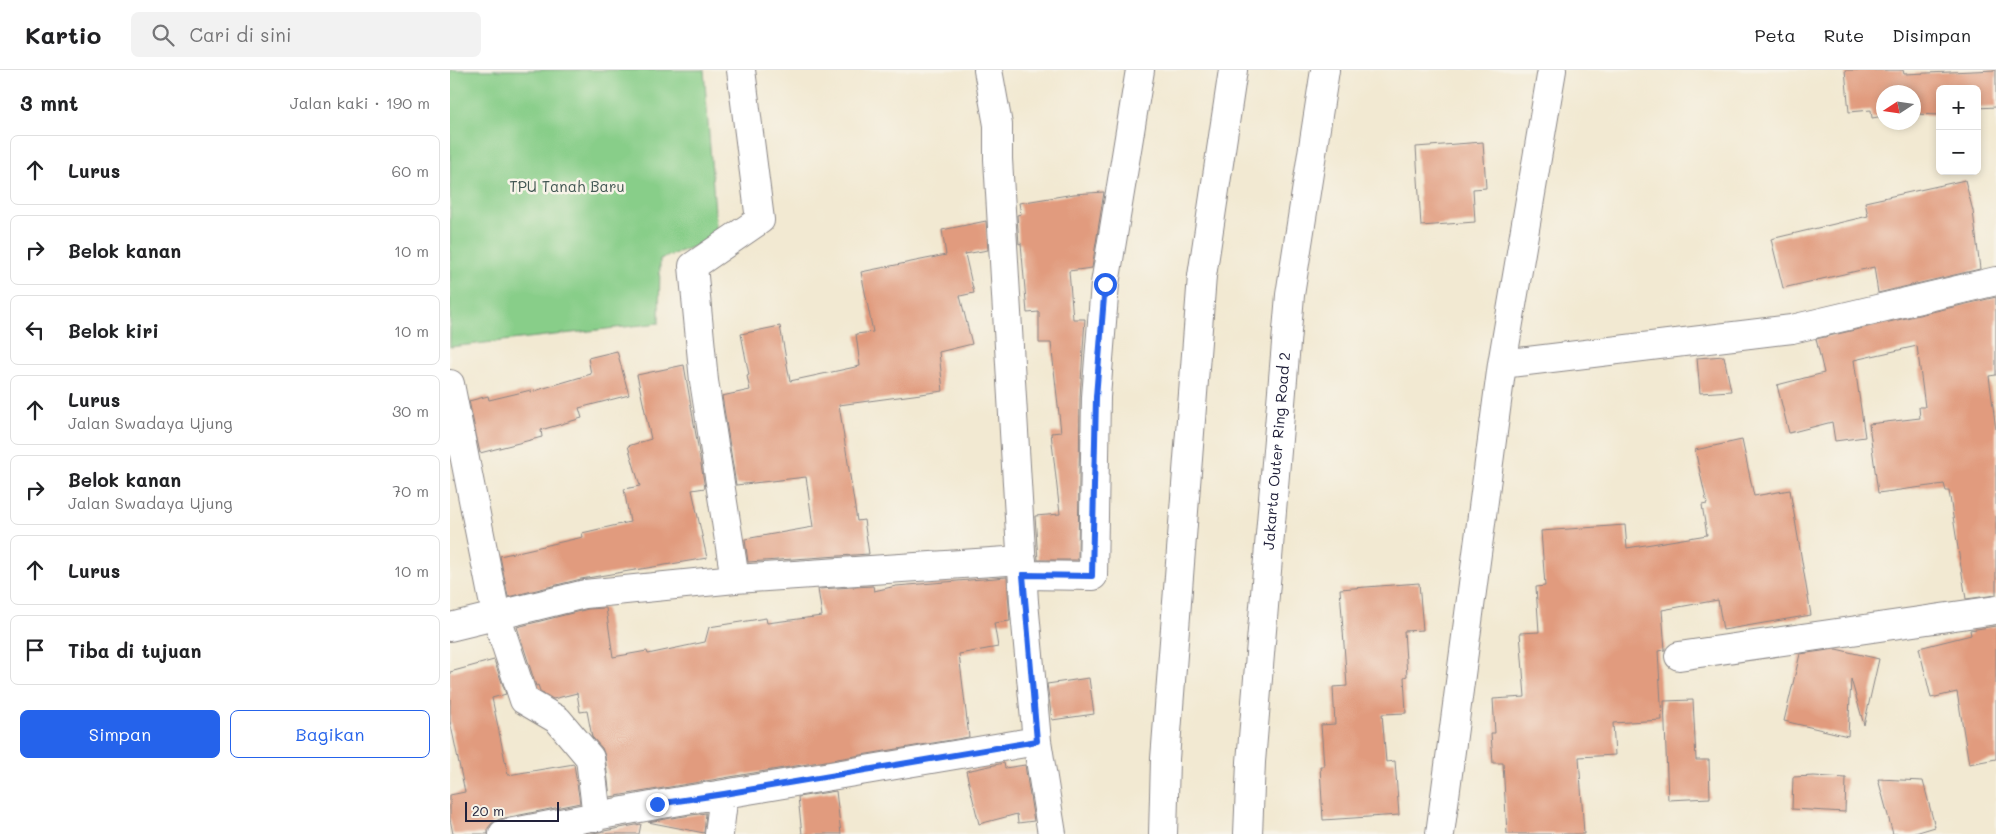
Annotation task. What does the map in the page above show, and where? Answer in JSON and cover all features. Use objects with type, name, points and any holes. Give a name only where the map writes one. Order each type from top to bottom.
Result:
[{"type":"main road","points":[[735,579],[704,381],[693,266],[760,220],[742,70]]},
{"type":"main road","points":[[988,70],[998,125],[998,159],[1023,579],[1037,741],[1052,834]]},
{"type":"main road","points":[[450,627],[585,594],[735,579],[1023,579],[1092,576],[1096,397],[1105,284],[1140,70]]},
{"type":"main road","points":[[1163,834],[1165,760],[1202,276],[1234,70]]},
{"type":"main road","name":"Jakarta Outer Ring Road 2","points":[[1248,834],[1250,762],[1290,295],[1324,70]]},
{"type":"main road","points":[[1440,834],[1502,364],[1552,70]]},
{"type":"main road","points":[[1502,364],[1792,328],[1996,281]]},
{"type":"main road","points":[[450,384],[496,616],[524,700],[558,720],[590,758],[597,817]]},
{"type":"main road","points":[[1679,656],[1996,610]]},
{"type":"main road","points":[[503,834],[657,804],[1037,741]]},
{"type":"main road","points":[[718,834],[724,794]]},
{"type":"green space","name":"TPU Tanah Baru","points":[[450,70],[704,70],[717,238],[660,259],[659,323],[450,347]]},
{"type":"building","points":[[1845,70],[1903,70],[1904,74],[1996,70],[1996,107],[1981,108],[1981,85],[1936,85],[1936,115],[1921,114],[1921,85],[1876,85],[1876,117],[1872,118],[1871,110],[1849,112]]},
{"type":"building","points":[[1483,142],[1486,188],[1473,189],[1475,222],[1421,226],[1416,147]]},
{"type":"building","points":[[1965,180],[1973,211],[1980,269],[1878,293],[1874,267],[1783,288],[1771,239],[1868,216],[1865,202]]},
{"type":"building","points":[[1104,192],[1092,268],[1069,271],[1073,319],[1085,319],[1080,397],[1078,560],[1038,560],[1035,516],[1060,514],[1051,433],[1061,432],[1051,343],[1039,343],[1039,312],[1027,313],[1021,243],[1019,244],[1017,215],[1021,214],[1019,203],[1074,194]]},
{"type":"building","points":[[986,221],[988,250],[965,254],[974,293],[960,296],[972,344],[939,352],[943,391],[839,405],[857,521],[864,520],[869,554],[748,562],[745,539],[813,527],[806,477],[736,485],[722,396],[750,390],[741,334],[780,326],[790,381],[860,366],[856,334],[873,332],[861,272],[946,255],[942,230]]},
{"type":"building","points":[[1996,297],[1996,375],[1989,376],[1996,430],[1996,595],[1966,599],[1949,491],[1946,491],[1944,484],[1878,493],[1869,424],[1920,418],[1919,407],[1925,407],[1917,346],[1854,360],[1865,437],[1835,441],[1832,422],[1789,433],[1777,385],[1824,373],[1816,339]]},
{"type":"building","points":[[617,351],[629,395],[579,408],[582,418],[541,430],[542,437],[480,453],[469,401],[488,396],[489,400],[531,390],[531,392],[591,374],[588,358]]},
{"type":"building","points":[[1724,356],[1731,391],[1700,393],[1697,358]]},
{"type":"building","points":[[684,365],[705,488],[692,490],[707,558],[581,579],[508,597],[500,556],[583,537],[582,533],[630,522],[624,489],[640,486],[628,446],[651,439],[637,375]]},
{"type":"building","points":[[1742,440],[1754,496],[1790,490],[1811,615],[1723,630],[1718,600],[1662,610],[1665,650],[1658,651],[1662,720],[1613,723],[1615,755],[1579,757],[1584,834],[1507,834],[1503,763],[1493,763],[1491,733],[1495,733],[1493,699],[1525,697],[1520,633],[1539,632],[1536,587],[1545,586],[1541,531],[1625,525],[1627,548],[1707,535],[1702,505],[1707,504],[1695,450]]},
{"type":"building","points":[[1007,577],[1010,621],[994,623],[998,647],[959,654],[969,737],[610,797],[605,756],[602,748],[592,737],[587,711],[580,712],[577,693],[553,699],[540,691],[538,685],[536,686],[517,627],[588,609],[606,608],[613,657],[647,651],[648,654],[705,642],[709,627],[766,618],[767,623],[822,616],[818,589],[873,586],[874,591],[896,586]]},
{"type":"building","points":[[1419,583],[1423,630],[1404,631],[1407,676],[1404,677],[1406,713],[1382,714],[1386,762],[1395,761],[1399,815],[1323,820],[1320,766],[1324,766],[1321,725],[1335,724],[1333,687],[1347,686],[1340,589]]},
{"type":"building","points":[[1996,626],[1996,759],[1969,764],[1957,692],[1931,698],[1919,648],[1971,635],[1970,630]]},
{"type":"building","points":[[1836,649],[1879,659],[1864,725],[1851,679],[1848,736],[1784,721],[1800,654]]},
{"type":"building","points":[[494,660],[506,694],[492,698],[508,775],[574,764],[580,803],[500,819],[492,823],[488,828],[488,834],[453,834],[450,819],[450,795],[465,792],[450,721],[450,672]]},
{"type":"building","points":[[1089,678],[1094,714],[1052,720],[1047,684]]},
{"type":"building","points":[[1693,700],[1696,760],[1709,760],[1710,798],[1668,800],[1664,701]]},
{"type":"building","points":[[1004,763],[1005,768],[1025,765],[1034,821],[1018,823],[1017,814],[979,824],[966,771]]},
{"type":"building","points":[[1793,777],[1846,778],[1845,812],[1792,809]]},
{"type":"building","points":[[1878,779],[1923,781],[1935,827],[1912,834],[1893,834]]},
{"type":"building","points":[[836,791],[841,834],[802,834],[798,797]]},
{"type":"building","points":[[706,813],[704,833],[648,822],[671,818]]},
{"type":"building","points":[[641,824],[639,834],[585,834],[599,832]]},
{"type":"route","points":[[657,804],[1037,741],[1023,575],[1092,576],[1096,397],[1105,284]]}]
